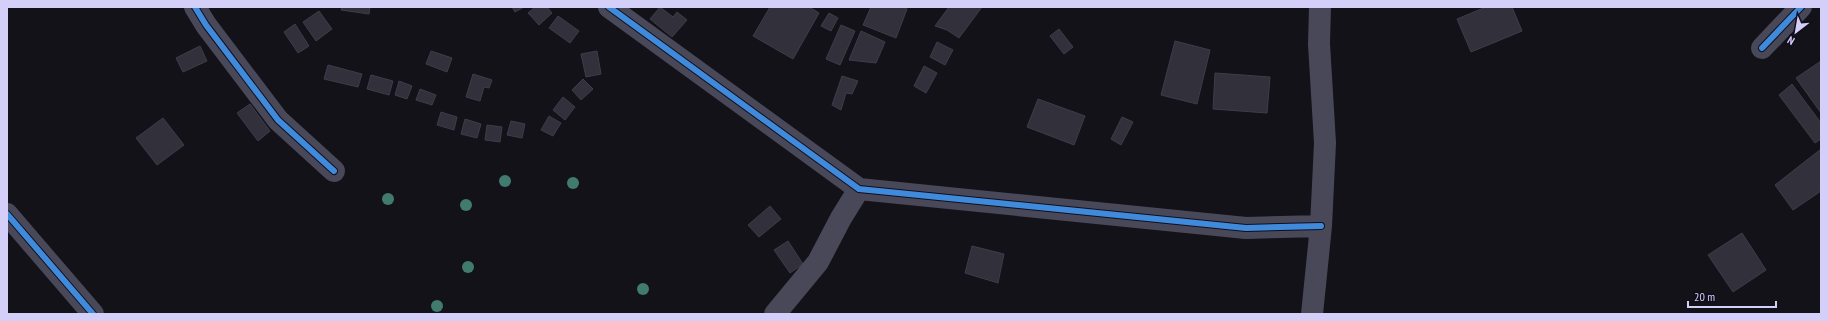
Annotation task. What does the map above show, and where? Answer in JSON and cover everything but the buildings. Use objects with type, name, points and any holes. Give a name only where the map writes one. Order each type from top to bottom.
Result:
[{"type":"street","points":[[195,7],[206,25],[278,120],[334,171]]},
{"type":"street","points":[[609,7],[859,189],[1246,228],[1321,226]]},
{"type":"street","points":[[1312,314],[1321,226],[1325,143],[1319,44],[1320,7]]},
{"type":"street","points":[[1762,48],[1801,7]]},
{"type":"street","points":[[775,314],[818,262],[841,218],[859,189]]},
{"type":"street","points":[[7,214],[93,314]]},
{"type":"cycle path","points":[[195,7],[206,25],[278,120],[334,171]]},
{"type":"cycle path","points":[[609,7],[859,189],[1246,228],[1321,226]]},
{"type":"cycle path","points":[[1762,48],[1801,7]]},
{"type":"cycle path","points":[[7,214],[93,314]]}]
